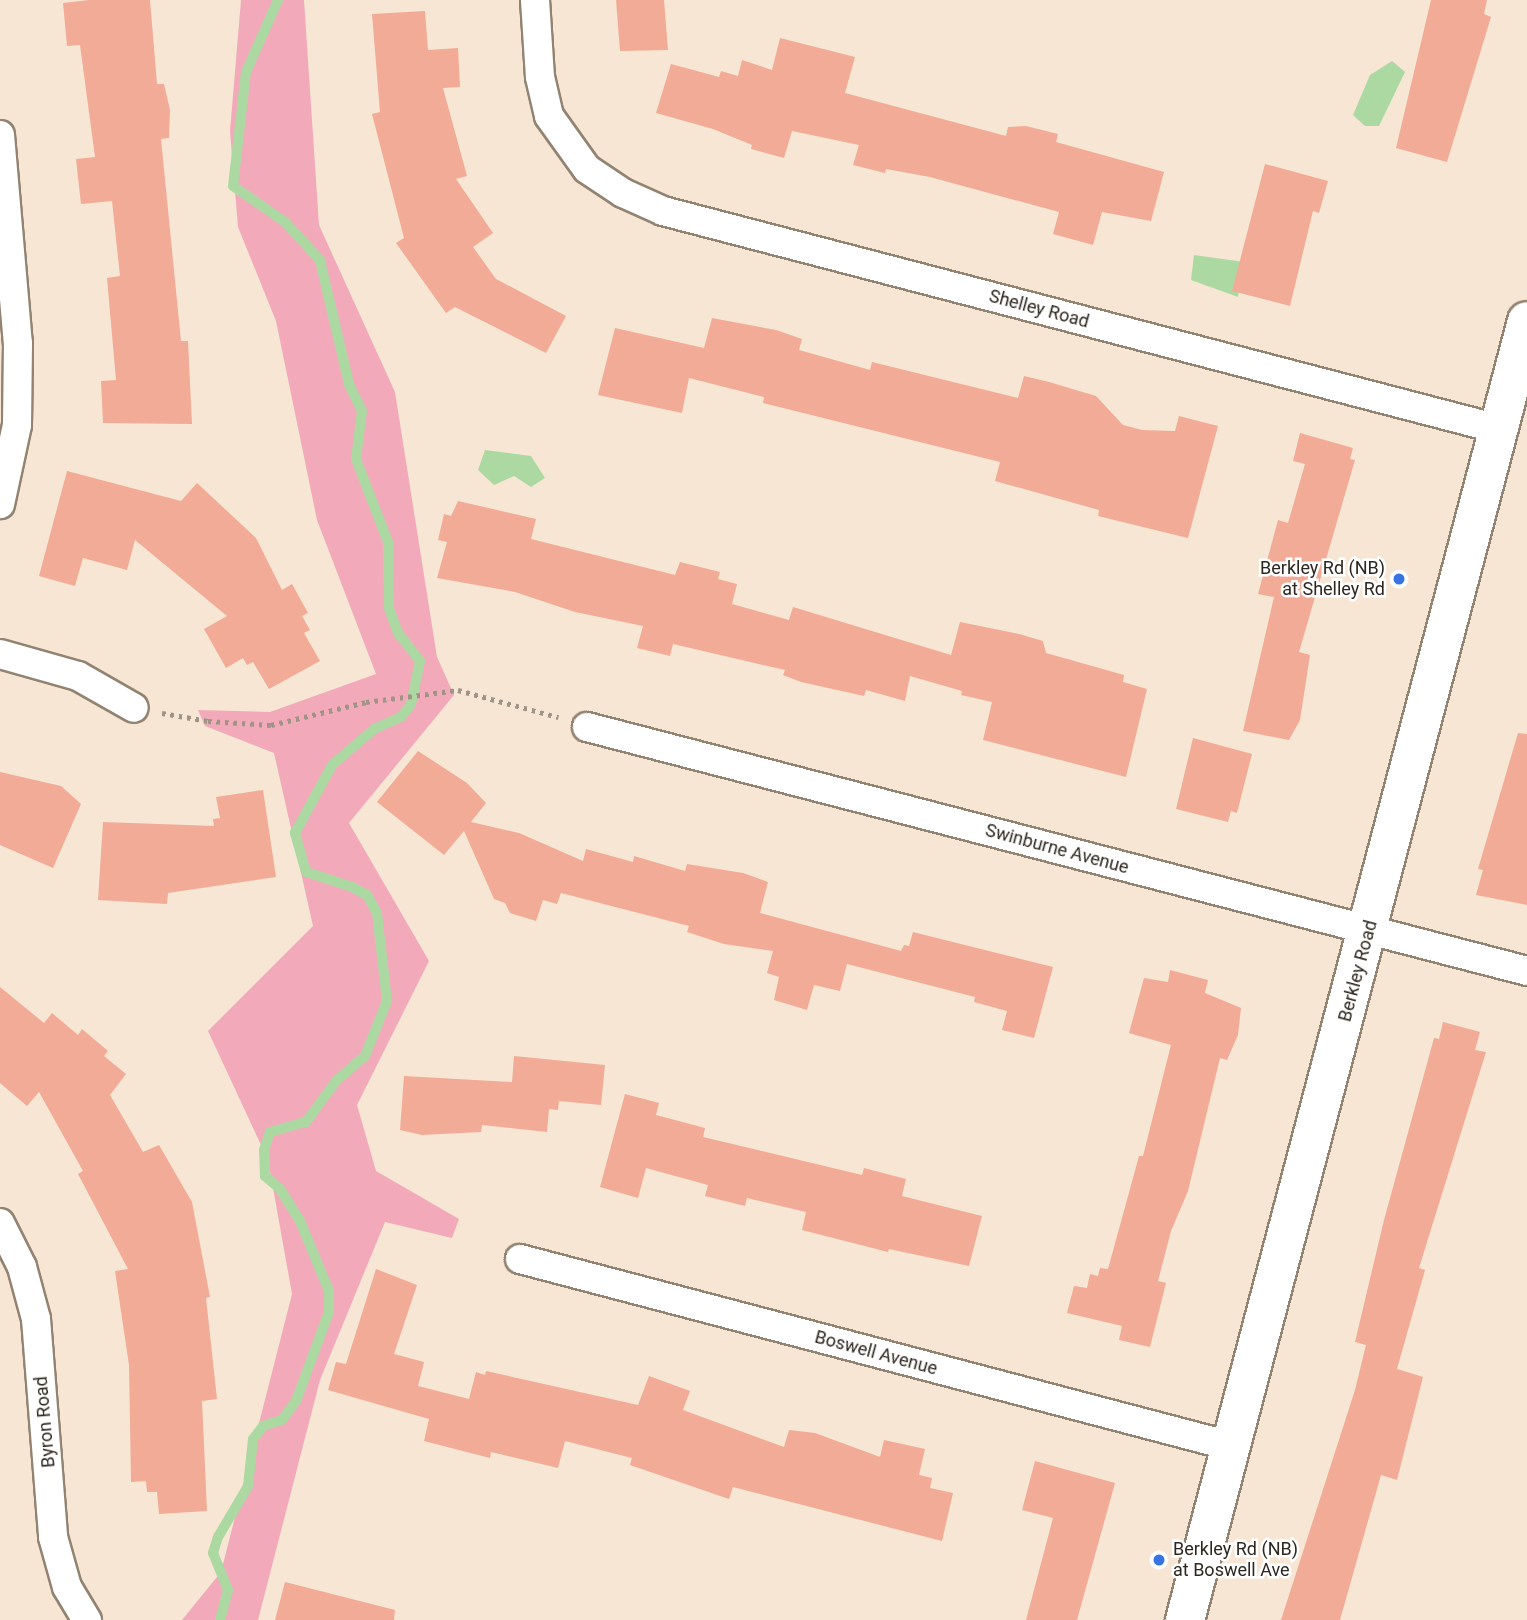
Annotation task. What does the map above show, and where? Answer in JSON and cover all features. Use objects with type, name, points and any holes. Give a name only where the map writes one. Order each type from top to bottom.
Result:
[{"type":"street","name":"Shelley Road","points":[[535,0],[540,77],[549,116],[587,169],[623,193],[663,211],[1499,429]]},
{"type":"street","points":[[0,135],[18,343],[18,425],[0,504]]},
{"type":"street","name":"Berkley Road","points":[[1185,1620],[1527,321]]},
{"type":"street","points":[[0,653],[78,677],[134,708]]},
{"type":"street","name":"Swinburne Avenue","points":[[587,727],[1527,971]]},
{"type":"street","name":"Byron Road","points":[[0,1223],[22,1267],[36,1320],[53,1536],[66,1587],[87,1620]]},
{"type":"street","name":"Boswell Avenue","points":[[520,1259],[1231,1446]]},
{"type":"path","points":[[134,708],[208,722],[271,725],[366,702],[458,690],[587,727]]},
{"type":"shaded area","points":[[241,0],[304,0],[319,225],[395,392],[437,657],[454,695],[349,823],[429,961],[357,1105],[376,1171],[459,1219],[452,1238],[385,1222],[320,1380],[258,1620],[182,1620],[221,1572],[292,1294],[268,1160],[208,1031],[313,926],[274,753],[205,726],[198,710],[270,712],[376,674],[317,520],[276,321],[238,227],[230,131]]},
{"type":"shaded area","points":[[1392,61],[1405,72],[1379,126],[1365,126],[1353,115],[1370,75]]},
{"type":"shaded area","points":[[1194,255],[1244,262],[1238,297],[1191,280]]},
{"type":"shaded area","points":[[485,450],[531,456],[545,478],[531,487],[514,476],[494,485],[478,470]]},
{"type":"building","points":[[89,0],[150,0],[157,84],[164,84],[170,110],[169,138],[161,139],[181,341],[188,341],[192,424],[103,423],[101,381],[116,380],[107,278],[120,276],[112,201],[81,204],[76,159],[95,157],[80,45],[67,46],[63,3]]},
{"type":"building","points":[[616,0],[664,0],[668,50],[620,51]]},
{"type":"building","points":[[1431,0],[1487,0],[1484,14],[1491,17],[1447,162],[1396,148]]},
{"type":"building","points":[[425,11],[428,50],[458,48],[460,87],[443,88],[467,176],[456,179],[493,233],[473,247],[496,279],[566,316],[546,353],[455,307],[446,313],[396,243],[404,238],[372,114],[380,112],[372,14]]},
{"type":"building","points":[[780,38],[855,57],[845,93],[1006,136],[1008,127],[1026,126],[1058,134],[1056,142],[1164,172],[1151,221],[1102,212],[1093,245],[1053,234],[1059,212],[930,177],[886,169],[885,173],[853,165],[859,145],[792,131],[784,158],[751,149],[752,145],[713,129],[656,113],[671,64],[719,77],[721,71],[738,76],[742,60],[772,70]]},
{"type":"building","points":[[1265,164],[1328,181],[1319,213],[1313,211],[1290,306],[1232,291]]},
{"type":"building","points":[[712,318],[776,330],[802,339],[799,350],[870,370],[872,362],[1018,398],[1024,376],[1049,382],[1096,396],[1123,425],[1142,430],[1175,431],[1179,416],[1218,426],[1188,538],[1098,516],[1099,510],[995,481],[1000,462],[763,403],[764,397],[689,378],[682,413],[598,395],[615,328],[704,348]]},
{"type":"building","points":[[1300,433],[1353,448],[1350,459],[1355,460],[1299,652],[1310,655],[1300,720],[1289,740],[1243,731],[1274,597],[1258,594],[1278,520],[1288,523],[1305,464],[1293,461]]},
{"type":"building","points":[[67,471],[181,501],[197,483],[256,538],[282,590],[292,584],[308,613],[302,616],[310,630],[304,633],[320,661],[269,689],[253,662],[247,665],[243,658],[226,668],[204,629],[227,616],[135,540],[127,570],[83,558],[75,586],[39,576]]},
{"type":"building","points":[[458,501],[536,519],[531,539],[675,575],[680,562],[720,572],[718,579],[737,584],[732,604],[789,620],[793,607],[951,655],[960,622],[1043,641],[1046,653],[1124,675],[1123,682],[1147,689],[1126,777],[983,740],[992,702],[961,695],[962,691],[910,676],[905,701],[866,690],[864,696],[801,682],[783,675],[785,670],[673,644],[670,656],[637,648],[643,626],[575,612],[515,592],[437,578],[447,542],[438,540],[444,514],[451,516]]},
{"type":"building","points":[[1518,733],[1527,734],[1527,905],[1476,895],[1483,870],[1478,869]]},
{"type":"building","points":[[1193,738],[1252,754],[1237,813],[1231,811],[1228,822],[1176,809]]},
{"type":"building","points":[[418,751],[467,783],[486,803],[471,822],[519,833],[583,861],[586,849],[633,862],[634,856],[685,871],[687,864],[743,873],[768,882],[760,913],[901,951],[904,945],[909,946],[913,932],[1053,967],[1034,1038],[1002,1030],[1007,1011],[974,1002],[975,997],[847,964],[840,991],[814,985],[807,1010],[774,1000],[779,977],[767,973],[773,951],[724,944],[687,932],[689,926],[561,893],[557,904],[543,900],[536,921],[510,913],[505,903],[494,899],[464,831],[444,855],[377,802]]},
{"type":"building","points":[[0,772],[61,786],[81,804],[53,868],[0,845]]},
{"type":"building","points":[[263,790],[276,877],[168,893],[167,904],[98,900],[103,822],[214,826],[213,819],[220,818],[216,797]]},
{"type":"building","points":[[1170,970],[1208,980],[1205,993],[1241,1008],[1238,1035],[1227,1060],[1220,1058],[1188,1191],[1171,1231],[1158,1281],[1166,1283],[1150,1347],[1119,1340],[1122,1326],[1067,1313],[1074,1286],[1087,1288],[1090,1274],[1098,1276],[1100,1268],[1108,1269],[1139,1156],[1143,1156],[1171,1045],[1129,1033],[1144,978],[1168,982]]},
{"type":"building","points":[[0,987],[44,1023],[52,1013],[78,1035],[82,1029],[108,1051],[104,1056],[126,1074],[110,1095],[143,1152],[159,1145],[192,1202],[210,1297],[206,1298],[217,1399],[202,1401],[207,1511],[159,1514],[157,1492],[147,1492],[146,1481],[131,1482],[129,1365],[115,1271],[128,1269],[78,1174],[83,1171],[39,1092],[27,1106],[0,1083]]},
{"type":"building","points":[[1443,1022],[1480,1032],[1475,1050],[1486,1052],[1419,1268],[1425,1270],[1397,1369],[1423,1377],[1397,1480],[1381,1475],[1340,1620],[1281,1620],[1355,1390],[1366,1345],[1355,1342],[1384,1220],[1434,1038],[1439,1039]]},
{"type":"building","points":[[514,1056],[605,1065],[601,1105],[559,1101],[558,1110],[549,1109],[547,1132],[482,1125],[481,1132],[422,1135],[400,1130],[404,1076],[512,1082]]},
{"type":"building","points":[[625,1094],[659,1103],[656,1115],[705,1128],[703,1137],[862,1175],[864,1168],[906,1179],[902,1196],[982,1216],[969,1266],[889,1249],[888,1252],[802,1230],[806,1212],[747,1198],[745,1206],[705,1196],[708,1185],[646,1168],[638,1198],[600,1187]]},
{"type":"building","points":[[376,1269],[417,1285],[394,1354],[424,1362],[418,1386],[469,1399],[476,1372],[485,1375],[486,1371],[638,1405],[649,1376],[690,1391],[683,1410],[784,1447],[789,1430],[815,1433],[880,1457],[884,1440],[925,1449],[919,1475],[932,1478],[930,1488],[953,1493],[942,1541],[733,1487],[729,1499],[630,1465],[632,1458],[565,1441],[558,1468],[491,1452],[490,1458],[424,1441],[429,1419],[328,1390],[336,1362],[346,1364]]},
{"type":"building","points":[[1035,1461],[1115,1483],[1077,1620],[1026,1620],[1053,1518],[1022,1510]]},
{"type":"building","points":[[285,1582],[395,1610],[394,1620],[275,1620]]},
{"type":"waterway","points":[[220,1620],[228,1590],[213,1553],[218,1537],[248,1486],[253,1439],[263,1426],[282,1420],[296,1401],[329,1312],[329,1291],[300,1221],[280,1189],[265,1176],[264,1150],[270,1132],[306,1122],[336,1081],[365,1056],[387,1001],[377,913],[367,895],[352,887],[306,872],[295,833],[332,765],[374,729],[401,717],[411,704],[420,661],[398,633],[389,608],[388,542],[356,459],[362,411],[349,384],[320,260],[285,222],[233,186],[246,72],[278,0]]},
{"type":"place","name":"Berkley Rd (NB) at Shelley Rd","points":[[1399,579]]},
{"type":"place","name":"Berkley Rd (NB) at Boswell Ave","points":[[1159,1560]]}]
